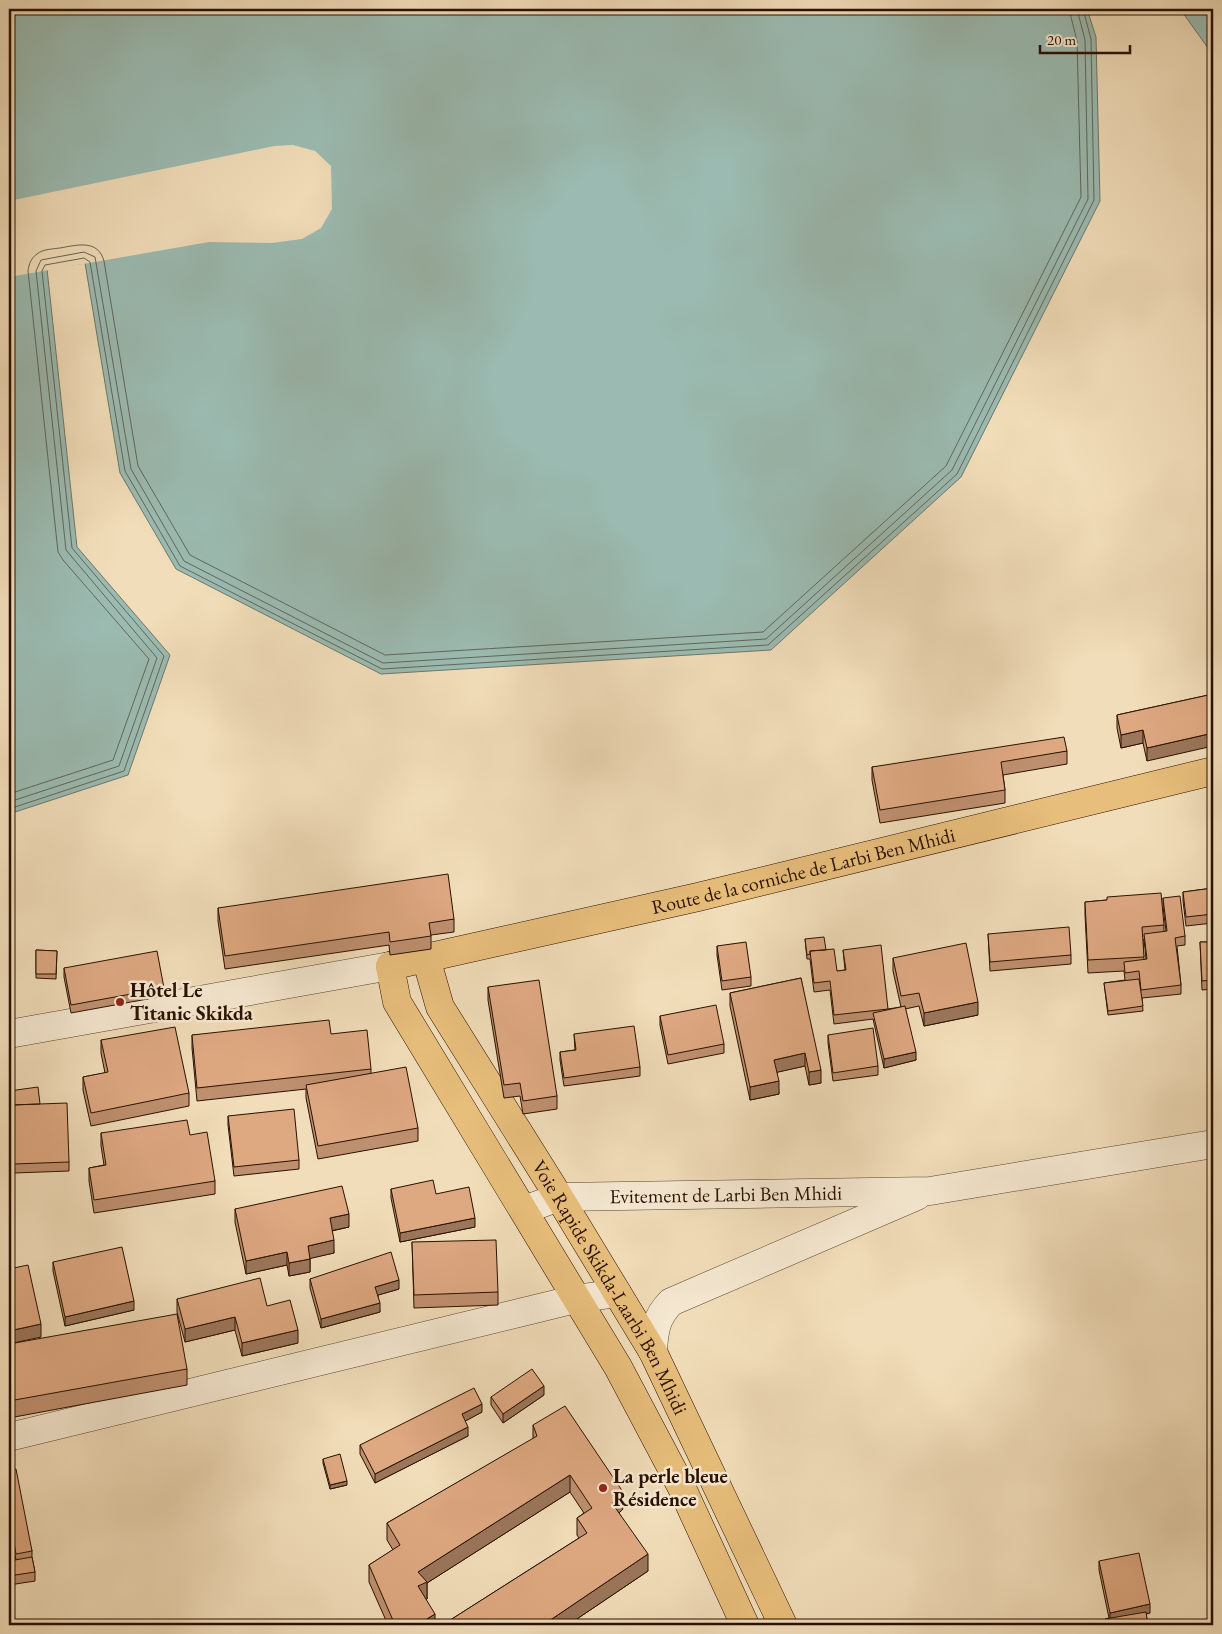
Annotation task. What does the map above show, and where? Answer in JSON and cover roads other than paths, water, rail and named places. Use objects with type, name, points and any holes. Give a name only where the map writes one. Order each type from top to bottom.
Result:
[{"type":"main road","name":"Route de la corniche de Larbi Ben Mhidi","points":[[390,966],[727,890],[1213,771]]},
{"type":"main road","name":"Voie Rapide Skikda-Laarbi Ben Mhidi","points":[[426,958],[440,1008],[560,1197],[653,1352],[783,1625]]},
{"type":"main road","name":"Voie Rapide Skikda-Laarbi Ben Mhidi","points":[[390,966],[397,1002],[618,1367],[681,1486],[744,1625]]},
{"type":"street","points":[[9,1034],[390,966]]},
{"type":"street","name":"Evitement de Larbi Ben Mhidi","points":[[524,1210],[560,1197],[930,1191],[1213,1144]]},
{"type":"street","name":"Evitement de Larbi Ben Mhidi","points":[[653,1352],[654,1329],[661,1312],[671,1302],[930,1191]]},
{"type":"street","points":[[9,1437],[576,1299],[617,1293]]},
{"type":"water","points":[[9,9],[1087,9],[1096,37],[1100,201],[961,477],[771,650],[381,674],[176,569],[120,473],[85,263],[47,269],[77,547],[170,655],[128,775],[9,814]]},
{"type":"water","points":[[1180,9],[1213,9],[1213,55]]},
{"type":"place","name":"Hôtel Le Titanic Skikda","points":[[120,1002]]},
{"type":"place","name":"La perle bleue Résidence","points":[[603,1488]]}]
